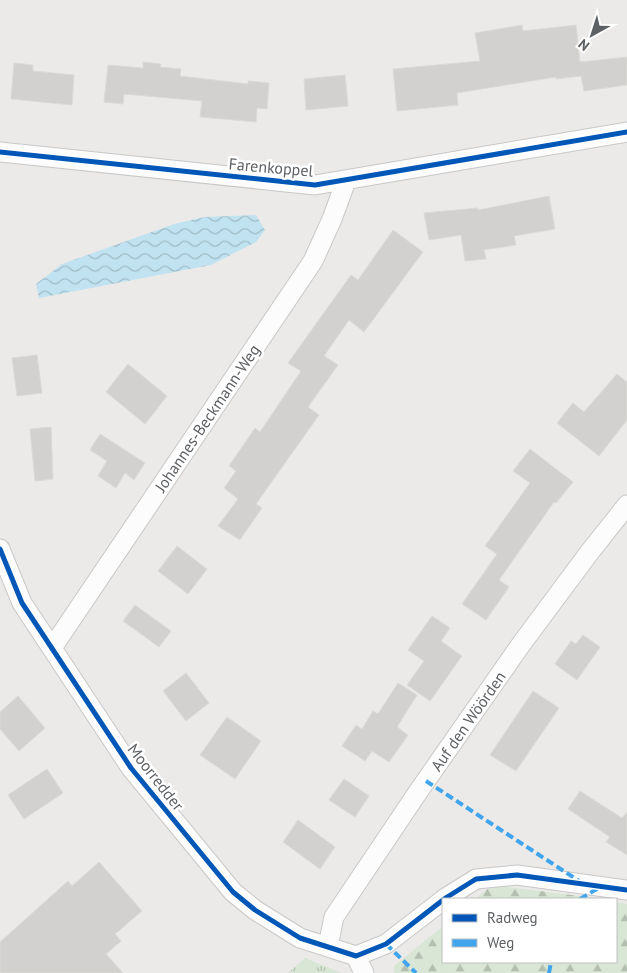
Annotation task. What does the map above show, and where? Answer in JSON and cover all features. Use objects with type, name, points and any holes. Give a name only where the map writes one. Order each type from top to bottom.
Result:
[{"type":"street","name":"Farenkoppel","points":[[0,152],[315,185],[627,132]]},
{"type":"street","name":"Johannes-Beckmann-Weg","points":[[52,648],[313,261],[332,219],[346,181]]},
{"type":"street","name":"Auf den Wöörden","points":[[328,946],[334,917],[418,792],[527,636],[627,505]]},
{"type":"street","name":"Moorredder","points":[[0,549],[22,603],[131,768],[233,892],[255,910],[300,938],[356,956]]},
{"type":"street","points":[[447,898],[476,879],[517,875],[627,890]]},
{"type":"street","points":[[364,973],[356,956],[386,944],[442,902]]},
{"type":"green space","points":[[492,885],[595,898],[476,898]]},
{"type":"green space","points":[[617,902],[627,904],[627,973],[394,973],[394,966],[442,927],[442,963],[617,963]]},
{"type":"green space","points":[[305,958],[342,973],[288,973]]},
{"type":"water","points":[[256,215],[265,230],[256,242],[211,265],[39,298],[36,284],[62,264],[174,224],[204,217]]},
{"type":"building","points":[[522,25],[523,31],[576,25],[580,62],[627,57],[627,85],[584,91],[581,76],[556,79],[556,77],[457,93],[458,105],[397,111],[393,69],[480,61],[475,33]]},
{"type":"building","points":[[143,62],[161,64],[160,67],[181,69],[180,76],[248,84],[248,81],[269,83],[267,109],[257,108],[256,122],[200,117],[202,101],[124,94],[123,104],[104,102],[108,65],[143,68]]},
{"type":"building","points":[[14,63],[33,65],[33,71],[74,75],[72,105],[11,99]]},
{"type":"building","points":[[345,75],[348,106],[306,110],[304,79]]},
{"type":"building","points":[[549,196],[555,229],[514,236],[516,245],[484,250],[486,259],[465,261],[461,235],[429,240],[424,213],[478,208],[478,210]]},
{"type":"building","points":[[393,230],[423,252],[364,332],[349,320],[324,356],[338,365],[308,407],[319,415],[256,504],[262,508],[240,540],[218,526],[238,499],[224,488],[236,471],[229,466],[255,428],[260,432],[301,371],[288,363],[351,275],[358,280]]},
{"type":"building","points":[[37,355],[42,393],[17,396],[12,358]]},
{"type":"building","points":[[128,364],[167,396],[145,424],[106,392]]},
{"type":"building","points":[[617,374],[627,382],[627,420],[599,456],[557,423],[573,403],[584,412]]},
{"type":"building","points":[[51,427],[53,479],[35,481],[30,429]]},
{"type":"building","points":[[100,434],[145,463],[134,480],[125,473],[116,488],[98,476],[107,461],[90,450]]},
{"type":"building","points":[[530,449],[573,482],[556,503],[554,502],[499,580],[509,587],[486,620],[462,604],[497,554],[485,546],[530,483],[513,471]]},
{"type":"building","points":[[177,546],[207,569],[188,594],[158,571]]},
{"type":"building","points":[[135,605],[171,631],[159,647],[123,621]]},
{"type":"building","points":[[432,616],[450,628],[441,641],[462,656],[430,701],[407,685],[424,661],[408,650]]},
{"type":"building","points":[[583,635],[600,647],[577,680],[555,664],[571,641],[576,644]]},
{"type":"building","points":[[186,673],[209,703],[186,721],[163,691]]},
{"type":"building","points":[[398,683],[417,695],[397,727],[408,735],[389,762],[372,751],[365,761],[342,746],[356,725],[362,729],[373,711],[378,714]]},
{"type":"building","points":[[533,691],[559,708],[516,771],[490,755]]},
{"type":"building","points":[[18,696],[45,728],[19,751],[0,729],[0,712]]},
{"type":"building","points":[[227,717],[261,741],[235,779],[200,755]]},
{"type":"building","points":[[47,769],[63,793],[24,819],[8,795]]},
{"type":"building","points":[[344,779],[369,796],[355,817],[329,800]]},
{"type":"building","points":[[580,791],[622,818],[627,812],[627,855],[606,842],[610,837],[568,809]]},
{"type":"building","points":[[298,820],[335,847],[320,869],[283,842]]},
{"type":"building","points":[[99,862],[142,911],[115,934],[121,941],[106,954],[123,973],[0,973],[0,942],[68,881],[72,886]]},
{"type":"marked path","points":[[426,781],[579,881]]},
{"type":"marked path","points":[[582,898],[602,886]]},
{"type":"marked path","points":[[386,944],[416,973]]},
{"type":"marked path","points":[[549,973],[551,963]]},
{"type":"cycle path","points":[[0,152],[315,185],[627,132]]},
{"type":"cycle path","points":[[0,549],[22,603],[131,768],[233,892],[255,910],[300,938],[356,956],[386,944],[442,901]]},
{"type":"cycle path","points":[[446,898],[476,879],[517,875],[627,890]]}]
